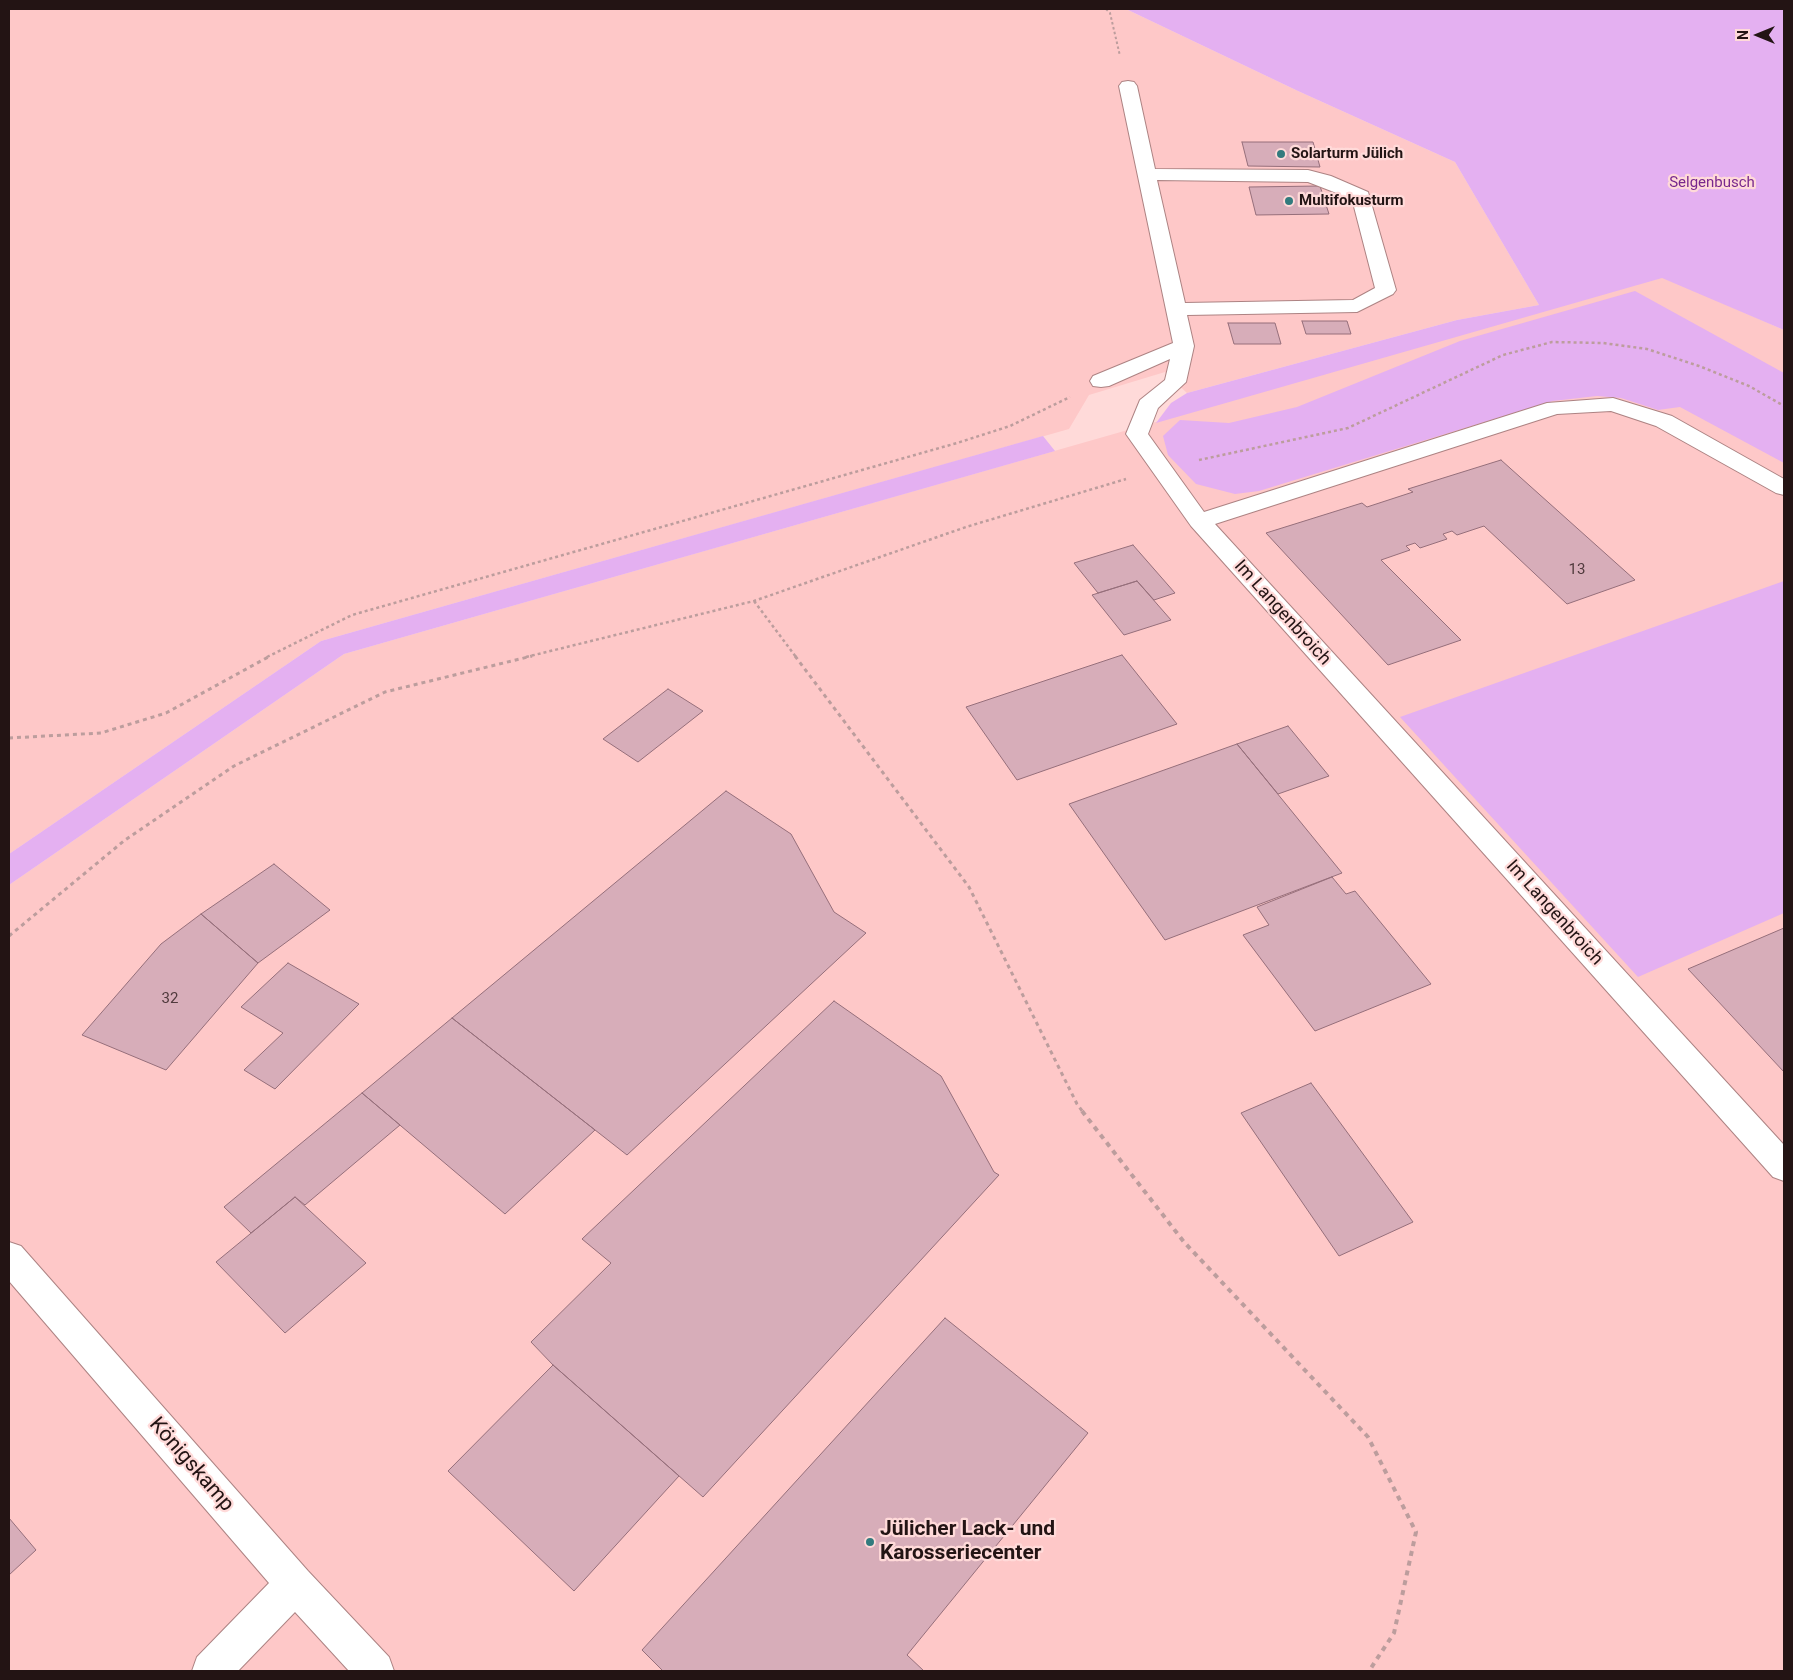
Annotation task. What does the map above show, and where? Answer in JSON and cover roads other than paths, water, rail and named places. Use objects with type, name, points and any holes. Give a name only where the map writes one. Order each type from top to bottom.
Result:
[{"type":"street","points":[[1101,381],[1184,346],[1128,86]]},
{"type":"street","points":[[1148,174],[1308,176],[1324,180],[1361,196],[1386,290],[1357,306],[1175,309]]},
{"type":"street","name":"Im Langenbroich","points":[[1184,346],[1176,382],[1148,405],[1137,434],[1160,469],[1199,521],[1784,1167]]},
{"type":"street","points":[[1199,521],[1555,408],[1613,404],[1664,420],[1784,488]]},
{"type":"street","name":"Königskamp","points":[[9,1257],[295,1584],[375,1671]]},
{"type":"street","points":[[211,1671],[295,1584]]},
{"type":"place","name":"Solarturm Jülich","points":[[1281,154]]},
{"type":"place","name":"Multifokusturm","points":[[1289,201]]},
{"type":"place","name":"Jülicher Lack- und Karosseriecenter","points":[[870,1542]]},
{"type":"park label","name":"Selgenbusch","points":[[1712,183]]}]
